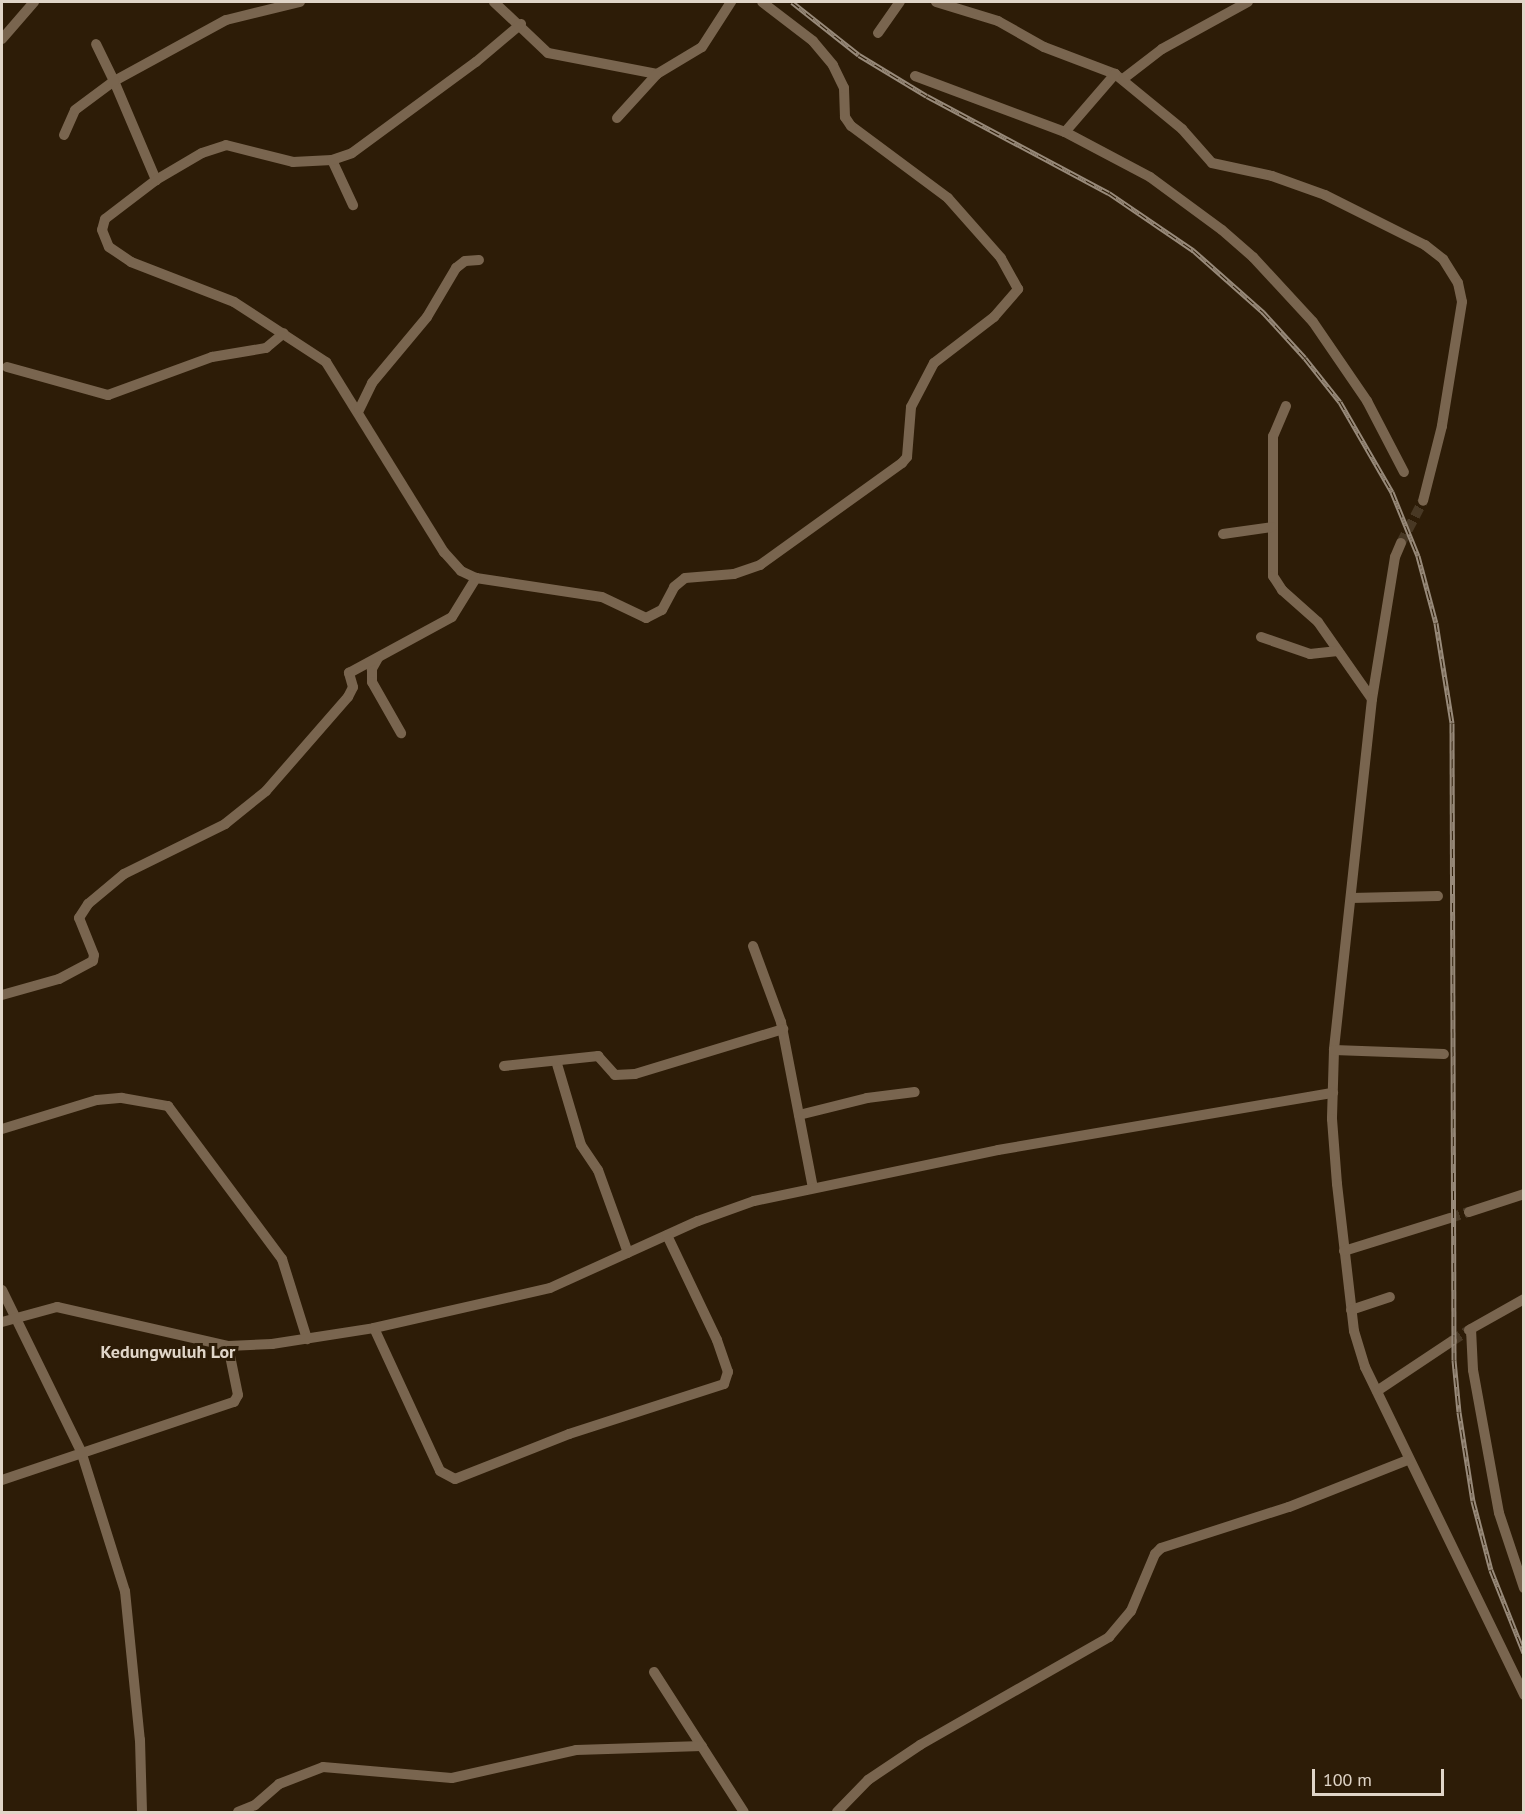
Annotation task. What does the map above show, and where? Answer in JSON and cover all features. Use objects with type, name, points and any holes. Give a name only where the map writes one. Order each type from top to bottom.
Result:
[{"type":"street","points":[[2,39],[34,2]]},
{"type":"street","points":[[64,135],[75,110],[114,81],[226,20],[300,2]]},
{"type":"street","points":[[494,2],[516,28],[542,49],[555,56],[657,74]]},
{"type":"street","points":[[617,118],[657,74],[702,47],[731,2]]},
{"type":"street","points":[[516,28],[368,144],[332,160],[293,162],[226,145],[202,153],[156,180],[105,219],[102,230],[109,247],[131,262],[234,302],[326,362],[359,410],[449,560],[476,578],[602,597],[646,618],[662,610],[674,587],[685,578],[734,574],[760,565],[905,461],[911,407],[934,363],[994,317],[1016,293],[1018,283],[948,198],[847,122],[846,97],[833,65],[813,41],[762,2]]},
{"type":"street","points":[[878,33],[900,2]]},
{"type":"street","points":[[936,2],[998,21],[1044,47],[1119,77],[1159,114],[1182,129],[1212,164],[1272,176],[1325,195],[1425,245],[1448,265],[1460,288],[1462,302],[1442,426],[1423,501]]},
{"type":"street","points":[[1065,132],[1119,77],[1162,49],[1248,2]]},
{"type":"street","points":[[96,44],[156,180]]},
{"type":"street","points":[[915,76],[1065,132],[1150,177],[1222,230],[1282,287],[1343,363],[1404,472]]},
{"type":"street","points":[[332,160],[353,205]]},
{"type":"street","points":[[359,410],[372,383],[423,323],[456,268],[465,261],[479,260]]},
{"type":"street","points":[[7,367],[108,395],[212,357],[266,348],[284,333]]},
{"type":"street","points":[[1286,406],[1273,436],[1272,571],[1276,583],[1318,622],[1372,699]]},
{"type":"street","points":[[1223,534],[1272,527]]},
{"type":"street","points":[[1401,543],[1395,557],[1372,699],[1334,1050],[1332,1119],[1344,1251],[1355,1338],[1408,1460],[1524,1695]]},
{"type":"street","points":[[2,995],[59,979],[93,961],[94,955],[79,918],[83,909],[124,874],[219,827],[266,791],[348,697],[353,687],[349,673],[452,616],[476,578]]},
{"type":"street","points":[[1261,637],[1310,654],[1338,651]]},
{"type":"street","points":[[378,658],[372,669],[372,682],[401,733]]},
{"type":"street","points":[[1351,898],[1438,896]]},
{"type":"street","points":[[753,946],[783,1029],[813,1188]]},
{"type":"street","points":[[504,1066],[557,1064],[598,1056],[615,1075],[635,1074],[783,1029]]},
{"type":"street","points":[[1334,1050],[1444,1054]]},
{"type":"street","points":[[557,1064],[581,1145],[598,1170],[628,1253]]},
{"type":"street","points":[[799,1115],[867,1098],[915,1092]]},
{"type":"street","points":[[2,1322],[14,1316],[57,1307],[228,1346],[307,1339],[374,1328],[550,1288],[667,1235],[744,1204],[998,1150],[1333,1093]]},
{"type":"street","points":[[2,1129],[97,1100],[122,1098],[168,1106],[282,1259],[307,1339]]},
{"type":"street","points":[[1469,1212],[1524,1194]]},
{"type":"street","points":[[1344,1251],[1450,1218]]},
{"type":"street","points":[[374,1328],[440,1471],[455,1479],[569,1434],[724,1384],[728,1372],[717,1340],[667,1235]]},
{"type":"street","points":[[2,1290],[81,1451],[125,1591],[136,1693],[142,1812]]},
{"type":"street","points":[[1351,1310],[1390,1297]]},
{"type":"street","points":[[1524,1299],[1470,1330],[1473,1370],[1499,1513],[1524,1588]]},
{"type":"street","points":[[1377,1391],[1452,1341]]},
{"type":"street","points":[[2,1480],[81,1451],[234,1402],[238,1395],[228,1346]]},
{"type":"street","points":[[837,1812],[868,1780],[920,1745],[1109,1637],[1131,1611],[1155,1554],[1161,1548],[1289,1507],[1408,1460]]},
{"type":"street","points":[[654,1672],[744,1812]]},
{"type":"street","points":[[238,1812],[255,1805],[279,1784],[323,1767],[452,1778],[576,1750],[702,1746]]},
{"type":"tunnel","points":[[1401,543],[1423,501]]},
{"type":"tunnel","points":[[1450,1218],[1469,1212]]},
{"type":"tunnel","points":[[1452,1341],[1469,1330]]},
{"type":"railway","points":[[792,2],[859,55],[927,96],[1109,193],[1193,250],[1263,312],[1305,358],[1340,402],[1392,492],[1418,556],[1436,623],[1452,723],[1454,1360],[1459,1412],[1473,1501],[1491,1570],[1524,1653]]},
{"type":"district","name":"Kedungwuluh Lor","points":[[168,1352]]}]
